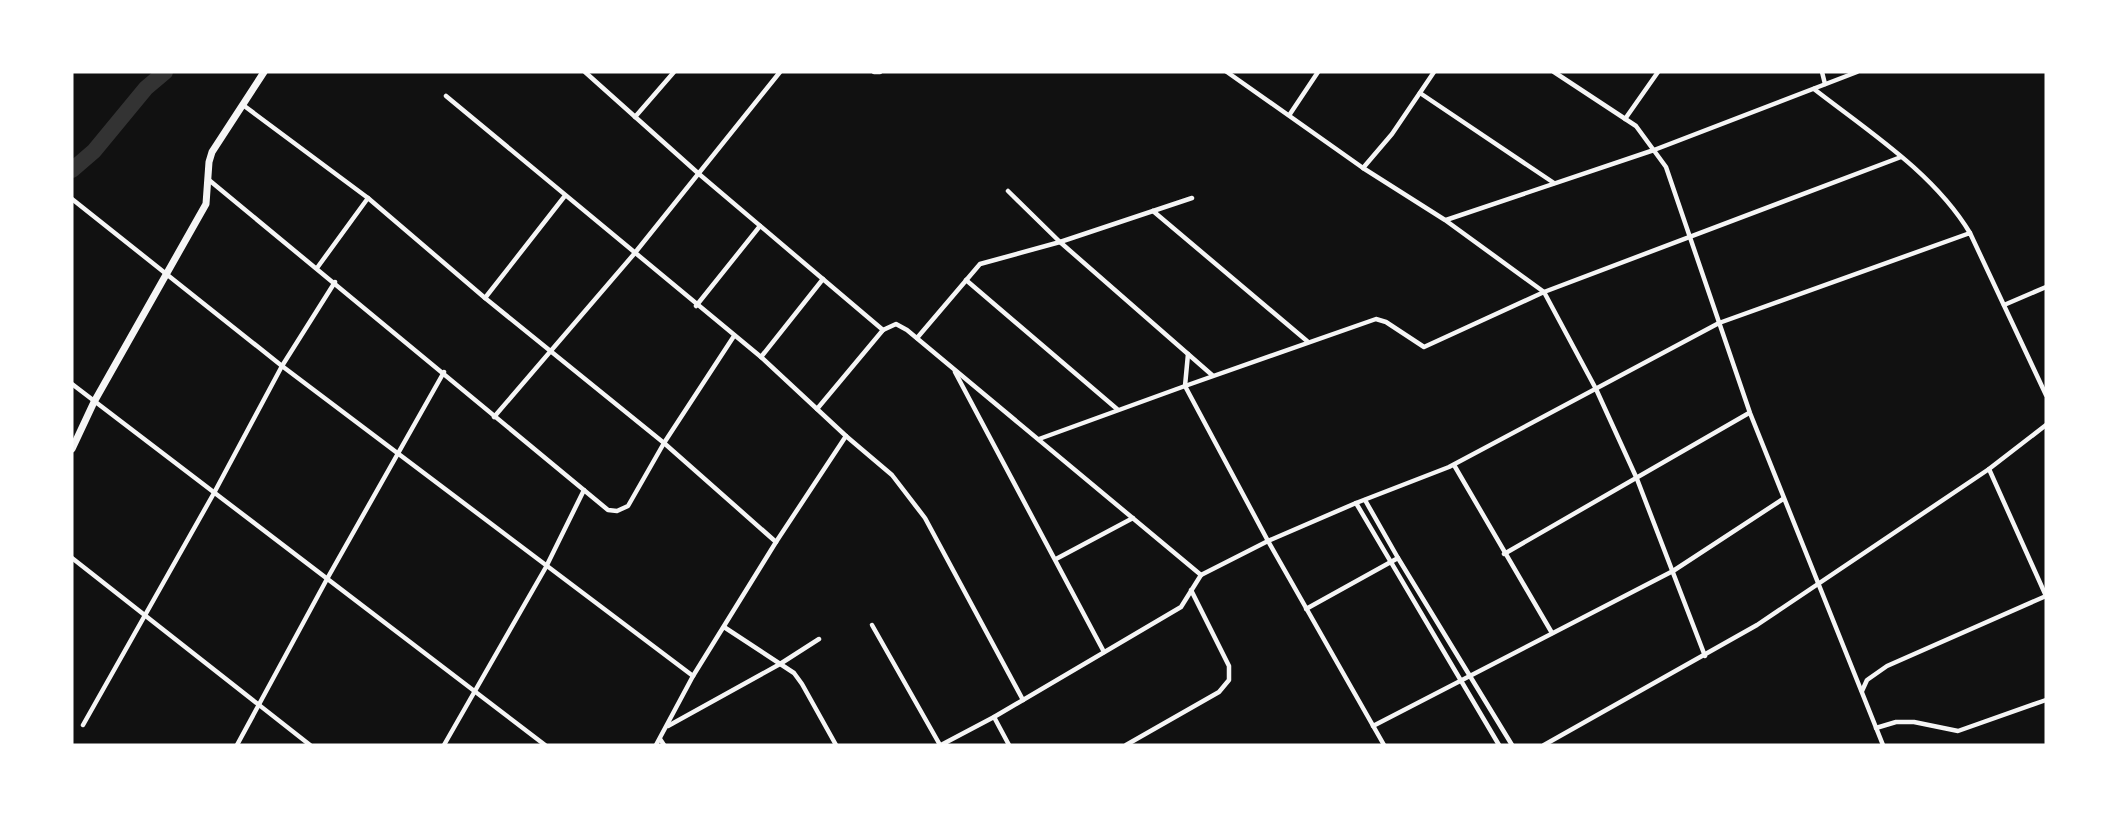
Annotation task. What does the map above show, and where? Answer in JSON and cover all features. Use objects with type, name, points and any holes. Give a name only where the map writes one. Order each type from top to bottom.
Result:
[{"type":"main road","points":[[72,449],[94,402],[206,204],[212,152],[264,72]]},
{"type":"street","points":[[585,72],[699,174],[883,330]]},
{"type":"street","points":[[635,117],[674,72]]},
{"type":"street","points":[[495,417],[634,254],[780,72]]},
{"type":"street","points":[[874,72],[880,72]]},
{"type":"street","points":[[1227,72],[1363,167],[1445,220],[1544,292],[1596,388],[1637,479],[1704,656]]},
{"type":"street","points":[[1290,114],[1318,72]]},
{"type":"street","points":[[1363,167],[1392,134],[1434,72]]},
{"type":"street","points":[[1554,72],[1636,126],[1666,167],[1750,413],[1883,745]]},
{"type":"street","points":[[1625,119],[1658,72]]},
{"type":"street","points":[[1822,72],[1825,84]]},
{"type":"street","points":[[1445,220],[1654,149],[1857,72]]},
{"type":"street","points":[[1814,89],[1901,157],[1942,195],[1959,215],[2046,395]]},
{"type":"street","points":[[1420,93],[1554,183]]},
{"type":"street","points":[[446,96],[564,197],[761,357],[892,475],[925,518],[1023,700]]},
{"type":"street","points":[[243,104],[368,198],[485,298],[664,443],[776,542]]},
{"type":"street","points":[[1038,439],[1376,318],[1424,347],[1544,292],[1901,157]]},
{"type":"street","points":[[208,180],[335,282],[608,510],[617,512],[628,506],[664,443],[734,336]]},
{"type":"street","points":[[1008,191],[1060,242],[1212,375]]},
{"type":"street","points":[[485,298],[564,197]]},
{"type":"street","points":[[317,268],[368,198]]},
{"type":"street","points":[[917,338],[980,264],[1060,242],[1192,198]]},
{"type":"street","points":[[72,199],[282,366],[693,676]]},
{"type":"street","points":[[1153,211],[1307,342]]},
{"type":"street","points":[[696,306],[760,226]]},
{"type":"street","points":[[872,625],[941,745],[994,717],[1181,607],[1201,575],[1268,541],[1365,499],[1454,465],[1719,323],[1970,233]]},
{"type":"street","points":[[761,357],[823,279]]},
{"type":"street","points":[[966,280],[1117,409]]},
{"type":"street","points":[[83,726],[282,366],[335,282]]},
{"type":"street","points":[[2004,305],[2046,287]]},
{"type":"street","points":[[817,408],[883,330],[895,324],[917,338],[1201,575]]},
{"type":"street","points":[[1188,354],[1185,386],[1268,541],[1384,745]]},
{"type":"street","points":[[953,368],[1104,652]]},
{"type":"street","points":[[237,745],[443,372]]},
{"type":"street","points":[[72,384],[545,745]]},
{"type":"street","points":[[1504,554],[1750,413]]},
{"type":"street","points":[[1544,745],[1757,625],[1990,469],[2046,425]]},
{"type":"street","points":[[656,745],[693,676],[846,436]]},
{"type":"street","points":[[1454,465],[1552,634]]},
{"type":"street","points":[[1861,692],[1867,680],[1887,666],[2046,597],[1990,469]]},
{"type":"street","points":[[444,745],[546,567],[584,490]]},
{"type":"street","points":[[1365,499],[1512,745]]},
{"type":"street","points":[[1373,726],[1673,571],[1783,499]]},
{"type":"street","points":[[1356,503],[1499,745]]},
{"type":"street","points":[[1055,559],[1133,518]]},
{"type":"street","points":[[72,558],[310,745]]},
{"type":"street","points":[[1306,609],[1398,558]]},
{"type":"street","points":[[1126,745],[1219,692],[1229,680],[1229,666],[1191,590]]},
{"type":"street","points":[[724,627],[794,673],[836,745]]},
{"type":"street","points":[[666,727],[780,664],[819,639]]},
{"type":"street","points":[[1876,728],[1896,722],[1914,722],[1958,731],[2046,700]]},
{"type":"street","points":[[994,717],[1009,745]]},
{"type":"street","points":[[660,739],[664,745]]},
{"type":"waterway","points":[[72,170],[94,151],[146,88],[165,72]]}]
